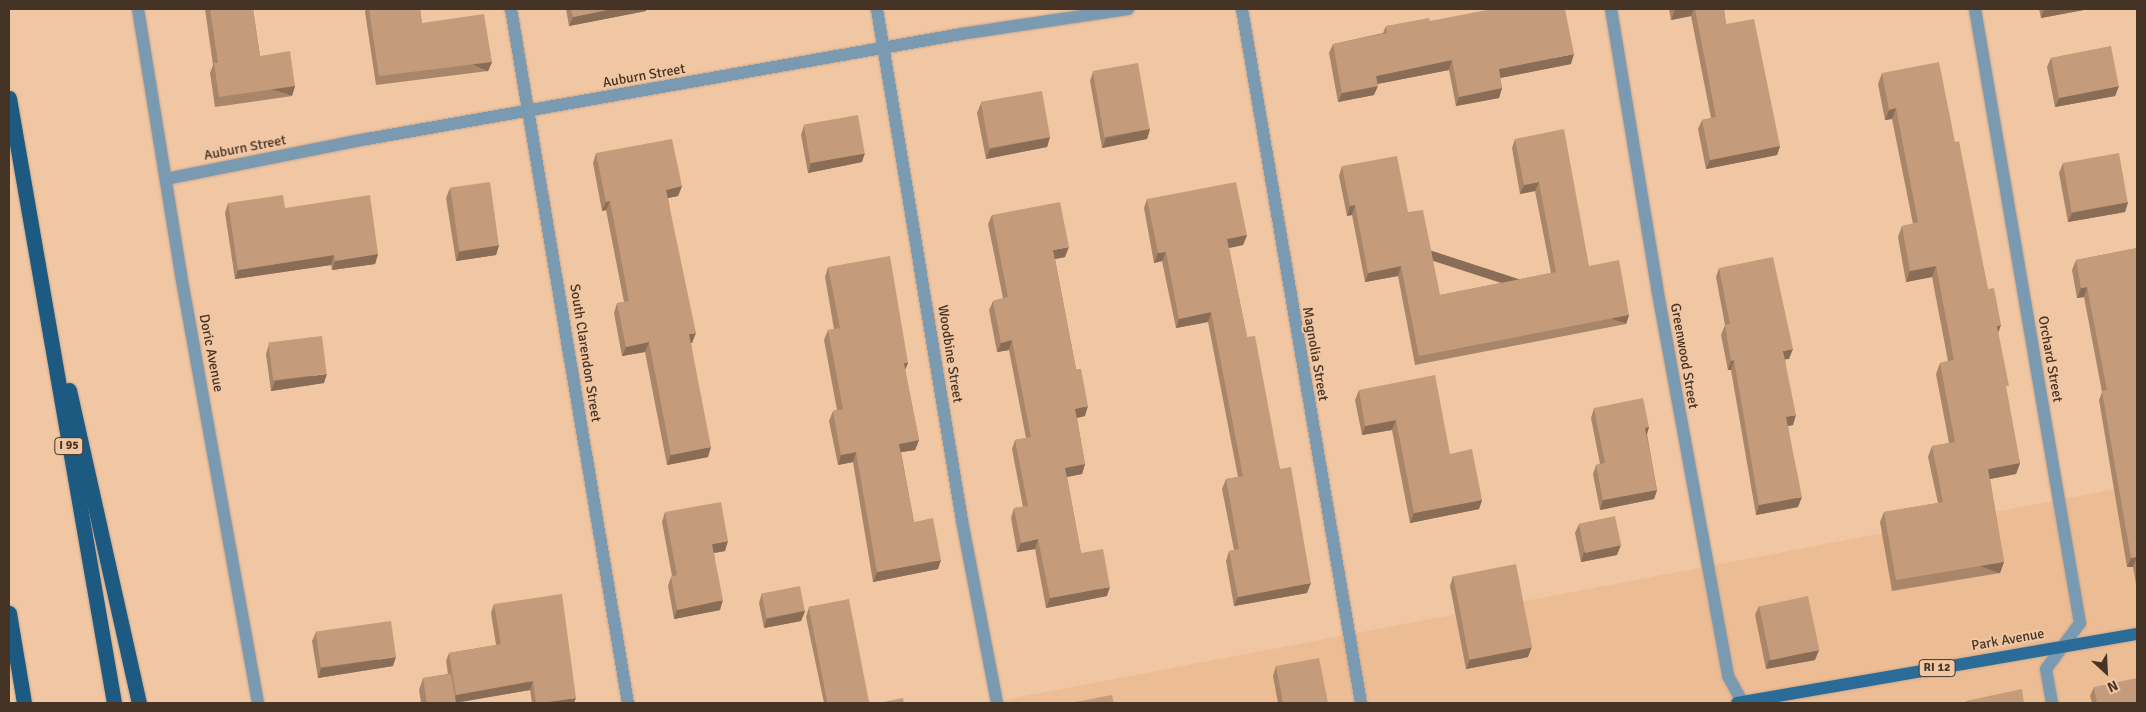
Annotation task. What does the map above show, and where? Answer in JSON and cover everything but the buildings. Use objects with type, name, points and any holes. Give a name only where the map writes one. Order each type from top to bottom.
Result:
[{"type":"highway","name":"I 95","points":[[9,98],[114,703]]},
{"type":"highway","points":[[24,188],[139,703]]},
{"type":"highway","points":[[9,613],[24,703]]},
{"type":"main road","name":"Park Avenue","points":[[1741,703],[2062,645],[2137,634]]},
{"type":"street","name":"Doric Avenue","points":[[138,9],[258,703]]},
{"type":"street","name":"South Clarendon Street","points":[[511,9],[530,112],[628,703]]},
{"type":"street","name":"Woodbine Street","points":[[878,9],[962,521],[997,703]]},
{"type":"street","name":"Auburn Street","points":[[166,179],[366,139],[530,112],[884,48],[1128,9]]},
{"type":"street","name":"Magnolia Street","points":[[1242,9],[1362,703]]},
{"type":"street","name":"Greenwood Street","points":[[1612,9],[1657,288],[1728,676],[1741,703]]},
{"type":"street","name":"Orchard Street","points":[[1975,9],[2080,623],[2046,669],[2052,703]]},
{"type":"shaded area","points":[[2137,485],[2137,703],[988,703]]}]
